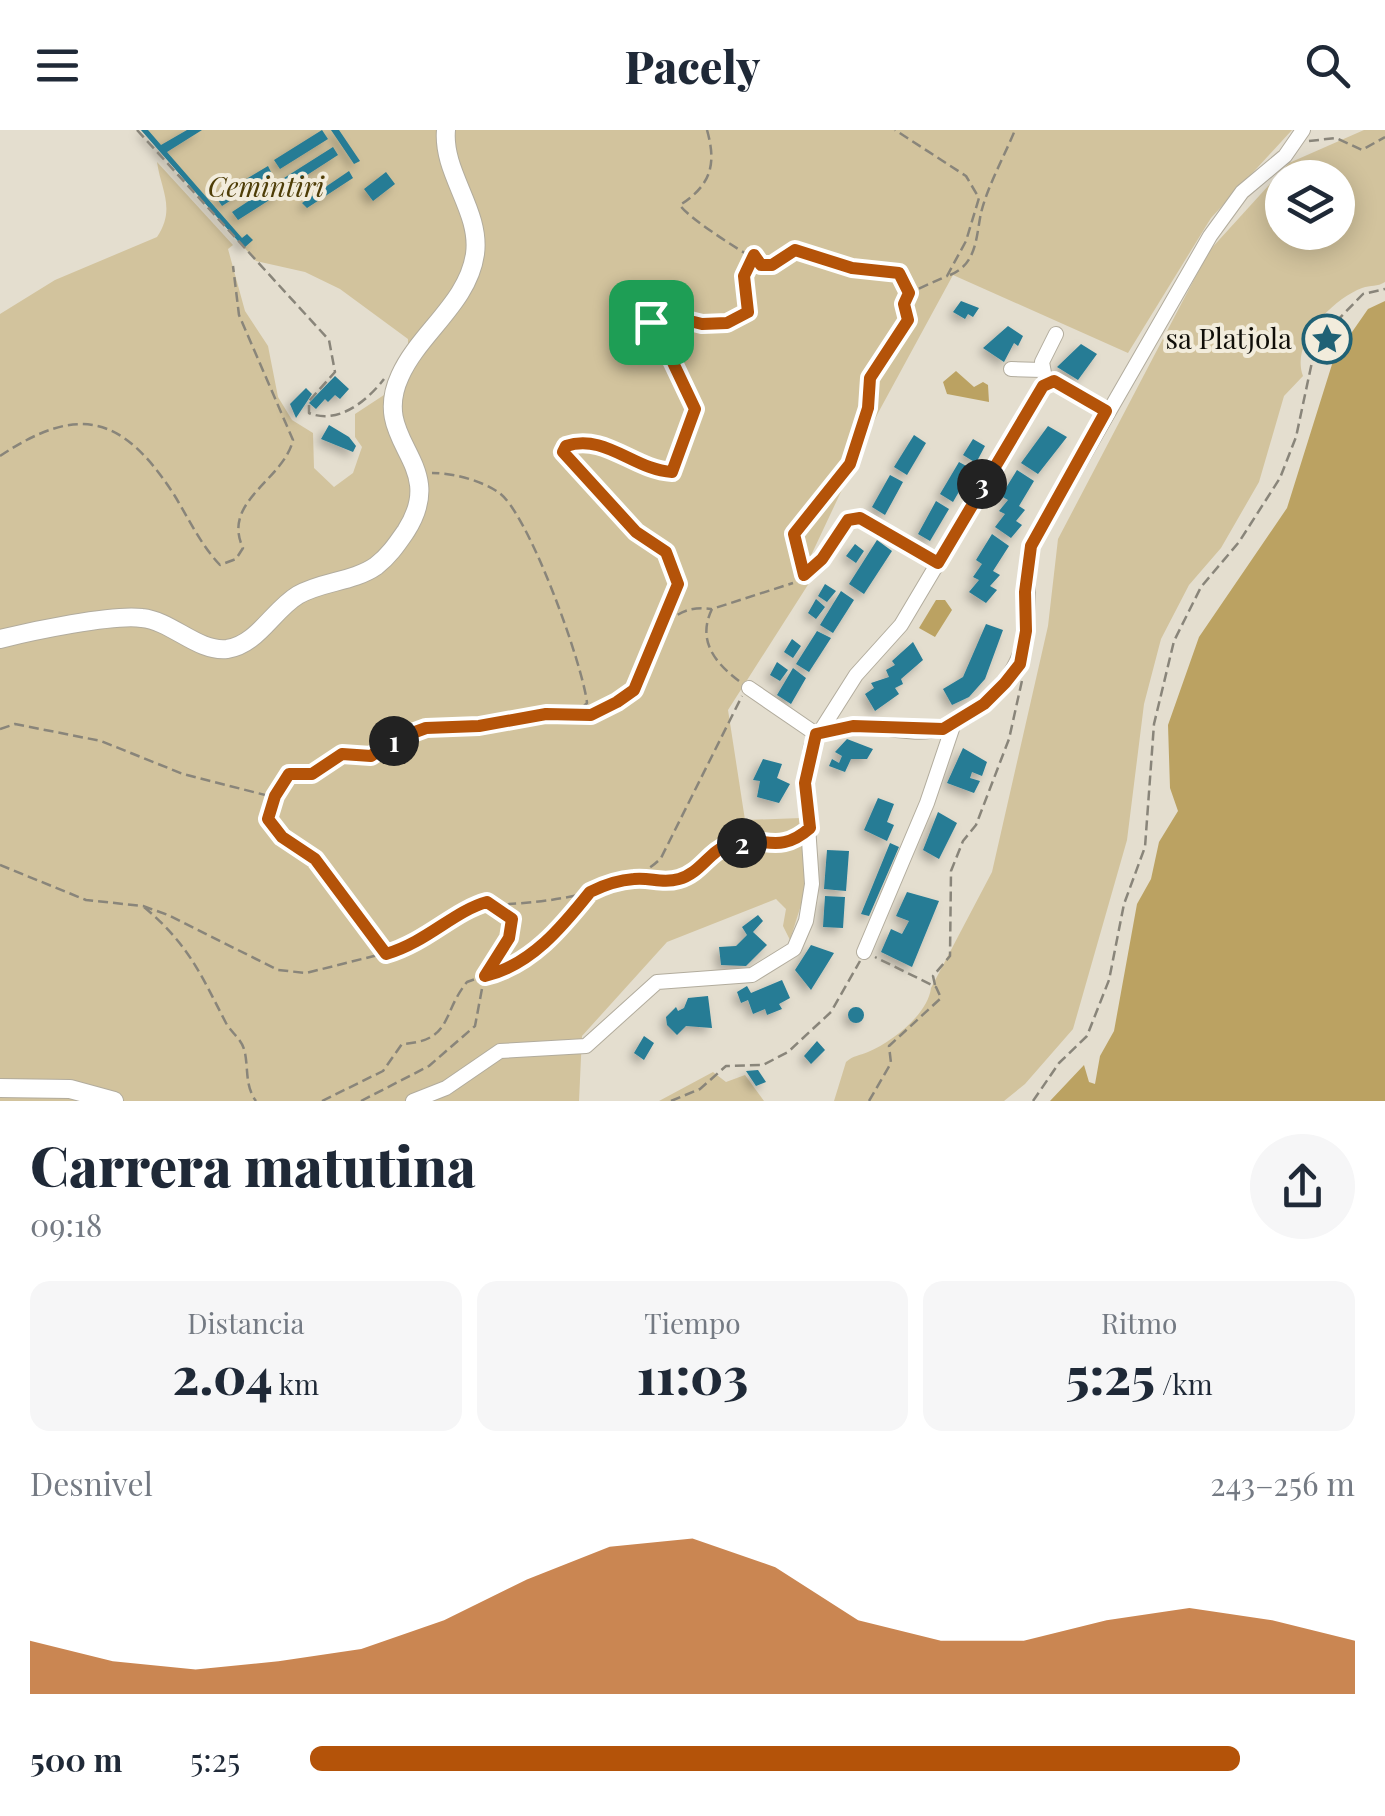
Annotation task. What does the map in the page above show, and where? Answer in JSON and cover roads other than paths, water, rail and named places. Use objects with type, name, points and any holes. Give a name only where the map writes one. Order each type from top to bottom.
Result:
[{"type":"main road","points":[[0,639],[142,618],[170,626],[213,648],[237,646],[299,594],[380,563],[394,548],[420,502],[419,474],[394,424],[394,393],[400,373],[459,293],[475,252],[475,234],[448,157],[446,130]]},
{"type":"main road","points":[[0,1088],[70,1089],[114,1101]]},
{"type":"street","points":[[864,952],[927,803],[948,730],[984,704],[1020,664],[1031,546],[1210,236],[1242,192],[1285,156],[1302,133]]},
{"type":"street","points":[[413,1101],[446,1088],[500,1050],[586,1046],[658,982],[752,976],[794,949],[806,921],[812,884],[805,783],[816,734],[856,675],[901,625],[1044,377],[1046,348],[1056,334]]},
{"type":"street","points":[[1011,369],[1054,381],[1106,411]]},
{"type":"street","points":[[804,575],[822,559],[848,520],[860,518],[938,563]]},
{"type":"street","points":[[749,688],[816,734],[853,726],[948,730]]},
{"type":"place","name":"sa Platjola","points":[[1327,339]]},
{"type":"park label","name":"Cemintiri","points":[[266,187]]}]
